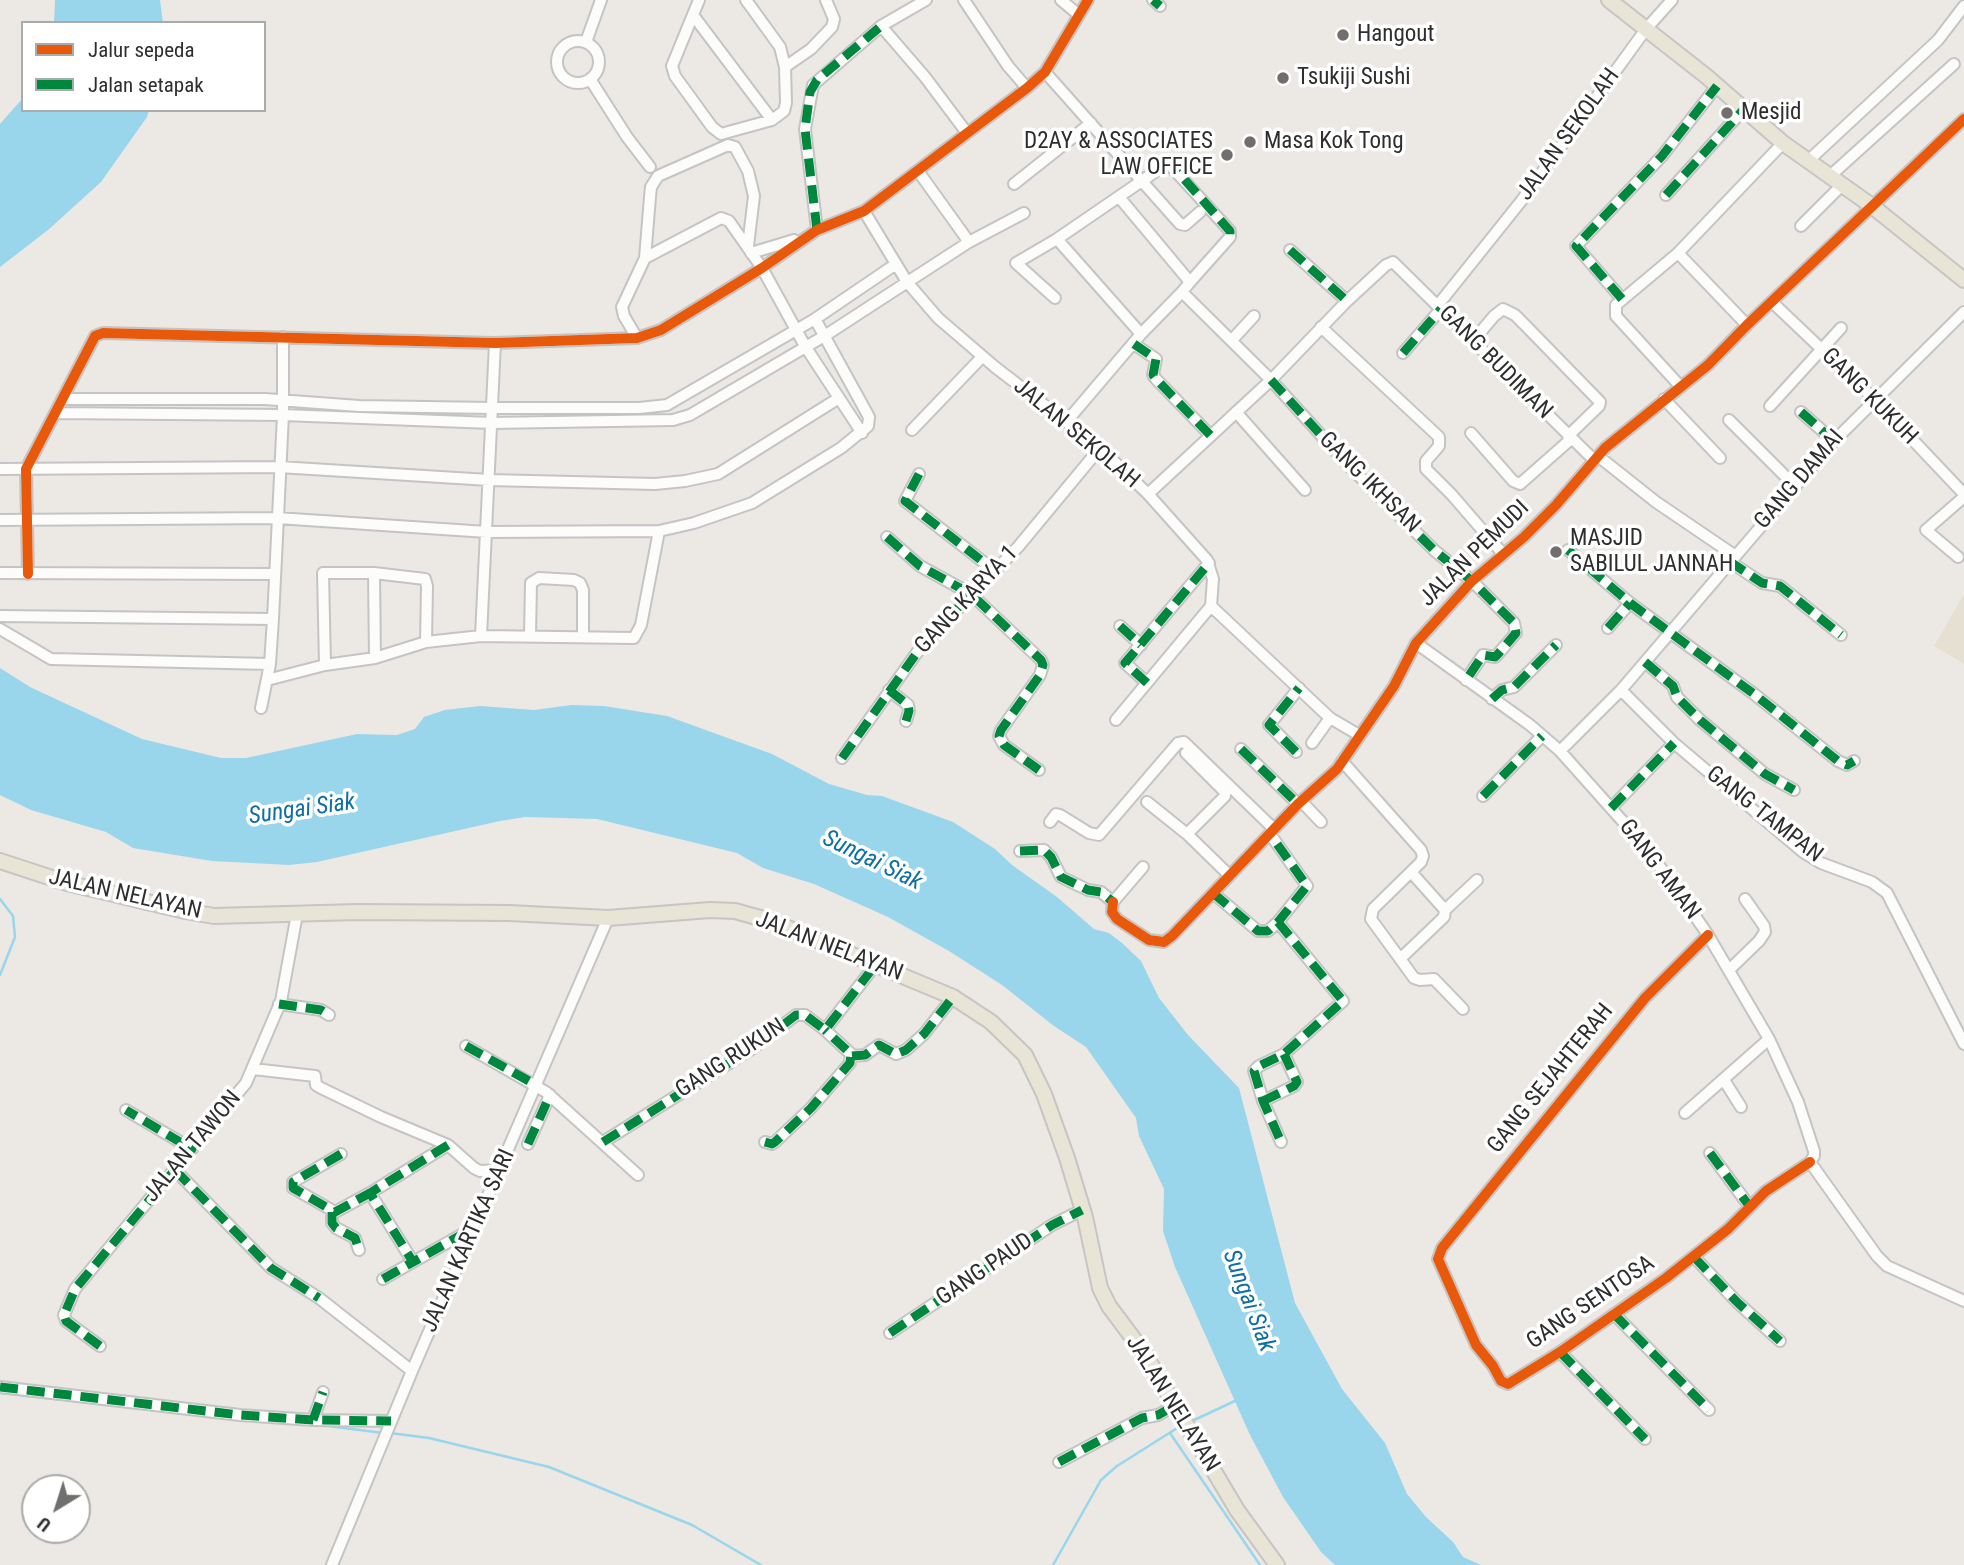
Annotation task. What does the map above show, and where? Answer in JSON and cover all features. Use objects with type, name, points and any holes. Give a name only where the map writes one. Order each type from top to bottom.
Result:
[{"type":"main road","points":[[1609,0],[1717,86],[1783,143],[1872,206],[1964,280]]},
{"type":"main road","name":"JALAN NELAYAN","points":[[0,861],[67,883],[214,916],[345,912],[481,913],[608,918],[735,911],[771,920],[953,998],[990,1022],[1025,1055],[1044,1094],[1082,1210],[1100,1288],[1108,1306],[1144,1353],[1237,1510],[1277,1565]]},
{"type":"street","points":[[586,42],[601,0]]},
{"type":"street","points":[[699,0],[671,66],[675,76],[712,127],[721,134],[772,120],[784,111],[787,91],[780,47],[746,0]]},
{"type":"street","points":[[785,67],[811,49],[832,27],[834,19],[826,0]]},
{"type":"street","points":[[817,230],[805,129],[810,92],[817,80],[881,26],[926,0]]},
{"type":"street","points":[[964,0],[1008,66],[1027,88]]},
{"type":"street","points":[[1060,0],[1079,15]]},
{"type":"street","points":[[28,574],[26,470],[91,341],[99,334],[495,343],[638,338],[662,330],[762,268],[804,237],[864,211],[1027,88],[1045,72],[1088,0]]},
{"type":"street","name":"JALAN SEKOLAH","points":[[1403,353],[1522,200],[1646,29],[1672,0]]},
{"type":"street","points":[[1808,161],[1938,40],[1964,6]]},
{"type":"street","points":[[693,15],[772,120]]},
{"type":"street","points":[[881,26],[967,133]]},
{"type":"street","points":[[586,42],[594,48],[599,57],[599,67],[590,79],[581,83],[566,79],[559,71],[559,51],[566,44],[586,42]]},
{"type":"street","points":[[1801,226],[1836,181],[1954,64]]},
{"type":"street","points":[[1045,72],[1181,225],[1200,212]]},
{"type":"street","points":[[590,79],[627,137],[650,167]]},
{"type":"street","points":[[1622,299],[1576,246],[1662,156],[1717,86]]},
{"type":"street","points":[[1666,195],[1744,109]]},
{"type":"street","name":"JALAN PEMUDI","points":[[1020,851],[1044,850],[1051,857],[1061,877],[1088,890],[1101,892],[1112,902],[1112,912],[1117,919],[1149,940],[1164,942],[1300,803],[1330,776],[1394,686],[1416,643],[1472,581],[1556,505],[1596,458],[1708,365],[1964,120]]},
{"type":"street","points":[[1014,184],[1091,123]]},
{"type":"street","points":[[1680,386],[1616,316],[1615,308],[1622,299],[1678,253],[1783,143]]},
{"type":"street","points":[[638,338],[624,316],[622,307],[645,258],[651,187],[658,176],[731,144],[735,147],[748,171],[754,196],[749,249]]},
{"type":"street","points":[[1055,298],[1016,263],[1057,239],[1165,163],[1170,163],[1230,231],[1230,237],[1067,421]]},
{"type":"street","points":[[918,171],[969,242]]},
{"type":"street","points":[[1119,197],[1190,282]]},
{"type":"street","name":"JALAN SEKOLAH","points":[[864,211],[907,282],[938,318],[982,357],[1100,448],[1148,494],[1271,380],[1385,265],[1393,262],[1397,264]]},
{"type":"street","points":[[55,413],[283,415],[492,423],[673,420],[690,415],[825,335],[969,242],[1024,213]]},
{"type":"street","points":[[645,258],[721,219],[729,221],[762,268],[795,330],[862,432]]},
{"type":"street","points":[[749,249],[804,237]]},
{"type":"street","points":[[1057,239],[1142,334]]},
{"type":"street","points":[[1290,250],[1347,301]]},
{"type":"street","points":[[1678,253],[1747,325]]},
{"type":"street","points":[[62,399],[282,400],[359,406],[492,408],[639,408],[667,405],[815,319],[896,264]]},
{"type":"street","name":"GANG BUDIMAN","points":[[1397,264],[1569,437],[1762,583],[1780,586],[1841,635]]},
{"type":"street","points":[[874,278],[885,297]]},
{"type":"street","name":"GANG IKHSAN","points":[[1182,292],[1271,380],[1349,466],[1435,551],[1472,581],[1514,622],[1516,633],[1495,657],[1483,655],[1466,680]]},
{"type":"street","name":"GANG KUKUH","points":[[1772,302],[1874,399],[1964,495]]},
{"type":"street","points":[[1471,433],[1513,481],[1520,484],[1569,437],[1600,402],[1508,311],[1500,311],[1473,341]]},
{"type":"street","name":"GANG DAMAI","points":[[1560,751],[1621,690],[1834,441],[1964,313]]},
{"type":"street","points":[[1232,340],[1254,316]]},
{"type":"street","points":[[0,520],[277,518],[487,532],[659,531],[694,523],[752,503],[841,448],[868,426],[869,417],[815,319]]},
{"type":"street","points":[[1321,327],[1439,437],[1439,446],[1426,461],[1426,469],[1503,554]]},
{"type":"street","points":[[1770,406],[1841,328]]},
{"type":"street","points":[[261,708],[270,664],[273,619],[283,415],[283,337]]},
{"type":"street","points":[[481,636],[495,343]]},
{"type":"street","points":[[1134,344],[1156,359],[1153,375],[1211,436]]},
{"type":"street","points":[[912,430],[982,357]]},
{"type":"street","points":[[0,469],[279,467],[489,480],[655,484],[718,474],[839,398]]},
{"type":"street","points":[[1664,400],[1720,458]]},
{"type":"street","points":[[667,405],[673,420]]},
{"type":"street","points":[[1237,412],[1306,490]]},
{"type":"street","points":[[1801,412],[1834,441]]},
{"type":"street","points":[[1729,420],[1794,486]]},
{"type":"street","name":"GANG KARYA 1","points":[[842,758],[921,647],[995,571],[1100,448]]},
{"type":"street","points":[[919,474],[905,501],[995,571]]},
{"type":"street","points":[[1116,720],[1211,606],[1213,579],[1209,564],[1148,494]]},
{"type":"street","points":[[1958,557],[1926,530],[1964,495]]},
{"type":"street","points":[[267,680],[325,665],[375,658],[426,642],[481,636],[634,638],[641,625],[659,531]]},
{"type":"street","points":[[887,537],[920,566],[971,594],[1043,665],[1040,675],[999,736],[1004,745],[1040,770]]},
{"type":"street","points":[[1569,551],[1630,603],[1754,694],[1838,761],[1847,765],[1854,761]]},
{"type":"street","points":[[1147,682],[1125,663],[1209,564]]},
{"type":"street","points":[[0,573],[275,574]]},
{"type":"street","points":[[325,665],[323,573],[374,573],[425,579],[426,642]]},
{"type":"street","points":[[374,573],[375,658]]},
{"type":"street","points":[[530,636],[531,583],[539,578],[574,580],[580,583],[583,590],[583,637]]},
{"type":"street","points":[[1608,628],[1630,603]]},
{"type":"street","points":[[1211,606],[1330,718],[1359,735]]},
{"type":"street","points":[[0,616],[273,619]]},
{"type":"street","points":[[1120,626],[1141,645]]},
{"type":"street","points":[[0,629],[51,659],[270,664]]},
{"type":"street","name":"GANG AMAN","points":[[1416,643],[1560,751],[1671,881],[1708,935],[1769,1039],[1802,1114],[1814,1151],[1810,1162]]},
{"type":"street","points":[[1492,699],[1502,690],[1514,687],[1556,645]]},
{"type":"street","points":[[1645,662],[1673,686],[1677,697],[1700,720],[1765,774],[1794,790]]},
{"type":"street","points":[[1296,752],[1269,725],[1299,688]]},
{"type":"street","points":[[889,690],[908,705],[906,722]]},
{"type":"street","name":"GANG TAMPAN","points":[[1621,690],[1674,743],[1803,852],[1821,863],[1859,876],[1882,888],[1914,944],[1964,1044]]},
{"type":"street","points":[[1312,743],[1330,718]]},
{"type":"street","points":[[1483,796],[1542,736]]},
{"type":"street","points":[[1050,822],[1056,814],[1060,815],[1089,833],[1099,835],[1178,743],[1184,742],[1272,832],[1307,886],[1268,931],[1258,931],[1213,893]]},
{"type":"street","points":[[1611,808],[1674,743]]},
{"type":"street","points":[[1241,750],[1321,822]]},
{"type":"street","points":[[1186,753],[1225,792],[1225,796],[1187,834]]},
{"type":"street","points":[[1342,761],[1421,850],[1421,862],[1372,913],[1371,919],[1413,978],[1434,979],[1463,1009]]},
{"type":"street","points":[[1147,802],[1187,834],[1229,875]]},
{"type":"street","points":[[1112,902],[1143,866]]},
{"type":"street","points":[[1400,959],[1444,917],[1444,910],[1411,872]]},
{"type":"street","points":[[1444,910],[1477,880]]},
{"type":"street","points":[[1729,970],[1765,932],[1764,926],[1745,899]]},
{"type":"street","name":"JALAN TAWON","points":[[100,1346],[66,1321],[65,1315],[72,1296],[87,1274],[237,1097],[253,1069],[279,1004],[297,914]]},
{"type":"street","name":"JALAN KARTIKA SARI","points":[[332,1565],[412,1371],[500,1170],[543,1090],[578,984],[608,918]]},
{"type":"street","points":[[1278,922],[1343,1001],[1284,1054],[1254,1071],[1281,1142]]},
{"type":"street","name":"GANG SEJAHTERAH","points":[[1438,1259],[1442,1248],[1472,1210],[1645,998],[1708,935]]},
{"type":"street","points":[[876,964],[825,1030],[852,1056],[865,1055],[879,1045],[896,1054],[906,1050],[924,1034],[953,998]]},
{"type":"street","points":[[279,1004],[321,1010],[329,1015]]},
{"type":"street","name":"GANG RUKUN","points":[[603,1142],[753,1048],[796,1016],[805,1015],[825,1030]]},
{"type":"street","points":[[1685,1113],[1769,1039]]},
{"type":"street","points":[[466,1046],[543,1090],[638,1175]]},
{"type":"street","points":[[1264,1101],[1297,1082],[1284,1054]]},
{"type":"street","points":[[765,1143],[775,1142],[811,1108],[850,1063],[852,1056]]},
{"type":"street","points":[[253,1069],[315,1076],[317,1085],[321,1088],[448,1145],[474,1168],[480,1171],[500,1170]]},
{"type":"street","points":[[1724,1080],[1741,1107]]},
{"type":"street","points":[[528,1144],[543,1090]]},
{"type":"street","points":[[125,1111],[192,1149]]},
{"type":"street","points":[[341,1154],[291,1185],[296,1191],[332,1212],[337,1211],[448,1145]]},
{"type":"street","points":[[1710,1153],[1750,1207]]},
{"type":"street","points":[[1810,1162],[1887,1266],[1964,1301]]},
{"type":"street","name":"GANG SENTOSA","points":[[1438,1259],[1476,1345],[1503,1384],[1508,1384],[1560,1352],[1694,1256],[1766,1191],[1810,1162]]},
{"type":"street","points":[[175,1170],[271,1268],[319,1298],[412,1371]]},
{"type":"street","points":[[370,1193],[412,1262]]},
{"type":"street","name":"GANG PAUD","points":[[890,1333],[1052,1225],[1082,1210]]},
{"type":"street","points":[[332,1212],[332,1223],[355,1238],[359,1250]]},
{"type":"street","points":[[383,1279],[475,1227]]},
{"type":"street","points":[[1694,1256],[1737,1302],[1780,1341]]},
{"type":"street","points":[[1614,1314],[1709,1409]]},
{"type":"street","points":[[1560,1352],[1646,1439]]},
{"type":"street","points":[[0,1387],[240,1415],[391,1421]]},
{"type":"street","points":[[313,1420],[323,1392]]},
{"type":"street","points":[[1059,1462],[1142,1418],[1178,1410]]},
{"type":"shaded area","points":[[1964,594],[1964,664],[1934,646]]},
{"type":"water","points":[[55,0],[160,0],[163,21],[54,21]]},
{"type":"water","points":[[21,100],[21,112],[148,112],[101,182],[48,230],[0,267],[0,124]]},
{"type":"water","name":"Sungai Siak","points":[[0,668],[30,687],[142,739],[221,758],[246,758],[357,734],[397,735],[415,729],[424,717],[445,710],[480,706],[534,710],[572,705],[604,706],[667,716],[772,754],[829,784],[867,795],[882,796],[953,822],[995,849],[1094,929],[1109,933],[1122,943],[1141,961],[1159,998],[1188,1035],[1239,1088],[1295,1303],[1342,1389],[1385,1443],[1407,1494],[1426,1517],[1453,1542],[1463,1557],[1481,1565],[1335,1565],[1321,1552],[1283,1497],[1250,1435],[1175,1267],[1163,1231],[1164,1189],[1139,1136],[1136,1118],[1086,1047],[1054,1026],[1002,985],[949,951],[888,917],[814,884],[763,868],[737,853],[597,819],[525,817],[317,862],[289,865],[212,861],[133,848],[106,832],[31,810],[0,795]]},
{"type":"waterway","points":[[0,899],[13,916],[15,937],[0,975]]},
{"type":"waterway","points":[[0,1393],[216,1417]]},
{"type":"waterway","points":[[1192,1421],[1237,1400]]},
{"type":"waterway","points":[[320,1425],[383,1433]]},
{"type":"waterway","points":[[1053,1565],[1101,1480],[1117,1466],[1182,1425]]},
{"type":"waterway","points":[[390,1433],[429,1438],[549,1467],[692,1525],[761,1565]]},
{"type":"waterway","points":[[1170,1433],[1260,1565]]},
{"type":"marked path","points":[[1153,0],[1160,6]]},
{"type":"marked path","points":[[817,230],[805,129],[810,92],[817,80],[881,26]]},
{"type":"marked path","points":[[1622,299],[1576,246],[1662,156],[1717,86]]},
{"type":"marked path","points":[[1666,195],[1744,109]]},
{"type":"marked path","points":[[1165,164],[1170,163],[1230,231],[1230,237]]},
{"type":"marked path","points":[[1290,250],[1347,301]]},
{"type":"marked path","points":[[1403,353],[1441,309]]},
{"type":"marked path","points":[[1134,344],[1156,359],[1153,375],[1211,436]]},
{"type":"marked path","points":[[1271,380],[1349,466],[1435,551],[1472,581],[1514,623],[1516,633],[1495,657],[1483,655],[1466,680]]},
{"type":"marked path","points":[[1801,412],[1834,441]]},
{"type":"marked path","points":[[919,474],[905,501],[995,571]]},
{"type":"marked path","points":[[887,537],[920,566],[971,594],[1041,660],[1043,665],[1040,675],[999,736],[1004,745],[1039,770]]},
{"type":"marked path","points":[[1568,550],[1630,603],[1754,694],[1838,761],[1847,765],[1854,761]]},
{"type":"marked path","points":[[1729,561],[1762,583],[1780,586],[1841,635]]},
{"type":"marked path","points":[[1147,683],[1125,663],[1209,563]]},
{"type":"marked path","points":[[842,758],[921,647],[971,594]]},
{"type":"marked path","points":[[1608,628],[1630,603]]},
{"type":"marked path","points":[[1120,626],[1141,645]]},
{"type":"marked path","points":[[1492,699],[1502,690],[1514,687],[1556,645]]},
{"type":"marked path","points":[[1645,662],[1673,686],[1677,697],[1700,720],[1765,774],[1794,790]]},
{"type":"marked path","points":[[1296,752],[1269,725],[1299,688]]},
{"type":"marked path","points":[[889,690],[908,705],[906,721]]},
{"type":"marked path","points":[[1483,796],[1542,736]]},
{"type":"marked path","points":[[1611,808],[1674,743]]},
{"type":"marked path","points":[[1241,749],[1298,804]]},
{"type":"marked path","points":[[1213,893],[1258,931],[1268,931],[1278,922],[1307,886],[1270,834]]},
{"type":"marked path","points":[[1020,851],[1044,850],[1051,857],[1061,877],[1088,890],[1101,892],[1113,902]]},
{"type":"marked path","points":[[1278,922],[1343,1001],[1284,1054],[1254,1071],[1263,1101],[1281,1142]]},
{"type":"marked path","points":[[603,1142],[753,1048],[796,1015],[805,1015],[825,1030],[876,964]]},
{"type":"marked path","points":[[852,1056],[865,1055],[879,1045],[896,1054],[906,1050],[924,1034],[953,997]]},
{"type":"marked path","points":[[279,1004],[321,1010],[329,1015]]},
{"type":"marked path","points":[[765,1142],[775,1142],[811,1108],[850,1063],[851,1054],[825,1030]]},
{"type":"marked path","points":[[466,1046],[536,1085]]},
{"type":"marked path","points":[[1263,1101],[1297,1082],[1284,1054]]},
{"type":"marked path","points":[[528,1144],[550,1095]]},
{"type":"marked path","points":[[100,1346],[66,1321],[64,1315],[75,1289],[192,1149],[126,1110]]},
{"type":"marked path","points":[[448,1145],[370,1193],[413,1262],[475,1227]]},
{"type":"marked path","points":[[1710,1153],[1750,1207]]},
{"type":"marked path","points":[[341,1154],[293,1182],[293,1188],[335,1212],[370,1193]]},
{"type":"marked path","points":[[175,1170],[271,1268],[319,1298]]},
{"type":"marked path","points":[[890,1333],[1052,1225],[1082,1210]]},
{"type":"marked path","points":[[332,1212],[332,1223],[355,1238],[359,1250]]},
{"type":"marked path","points":[[1694,1257],[1737,1302],[1780,1341]]},
{"type":"marked path","points":[[383,1279],[413,1262]]},
{"type":"marked path","points":[[1614,1314],[1709,1410]]},
{"type":"marked path","points":[[1560,1352],[1645,1439]]},
{"type":"marked path","points":[[0,1387],[240,1415],[391,1421]]},
{"type":"marked path","points":[[313,1420],[323,1392]]},
{"type":"marked path","points":[[1059,1462],[1142,1418],[1158,1415],[1176,1405]]},
{"type":"cycle path","points":[[28,574],[26,469],[95,336],[103,333],[495,343],[637,338],[661,330],[762,268],[817,230],[864,211],[1027,88],[1045,72],[1088,0]]},
{"type":"cycle path","points":[[1113,902],[1112,912],[1117,919],[1149,940],[1164,942],[1172,936],[1298,804],[1337,769],[1394,686],[1416,643],[1472,581],[1524,537],[1556,505],[1605,448],[1708,365],[1964,119]]},
{"type":"cycle path","points":[[1708,935],[1645,998],[1442,1248],[1438,1259],[1476,1345],[1501,1381],[1508,1384],[1560,1352],[1666,1278],[1728,1229],[1766,1191],[1810,1162]]},
{"type":"place","name":"Hangout","points":[[1343,35]]},
{"type":"place","name":"Tsukiji Sushi","points":[[1283,78]]},
{"type":"place","name":"Mesjid","points":[[1727,113]]},
{"type":"place","name":"Masa Kok Tong","points":[[1250,142]]},
{"type":"place","name":"D2AY & ASSOCIATES LAW OFFICE","points":[[1227,155]]},
{"type":"place","name":"MASJID SABILUL JANNAH","points":[[1556,552]]}]
